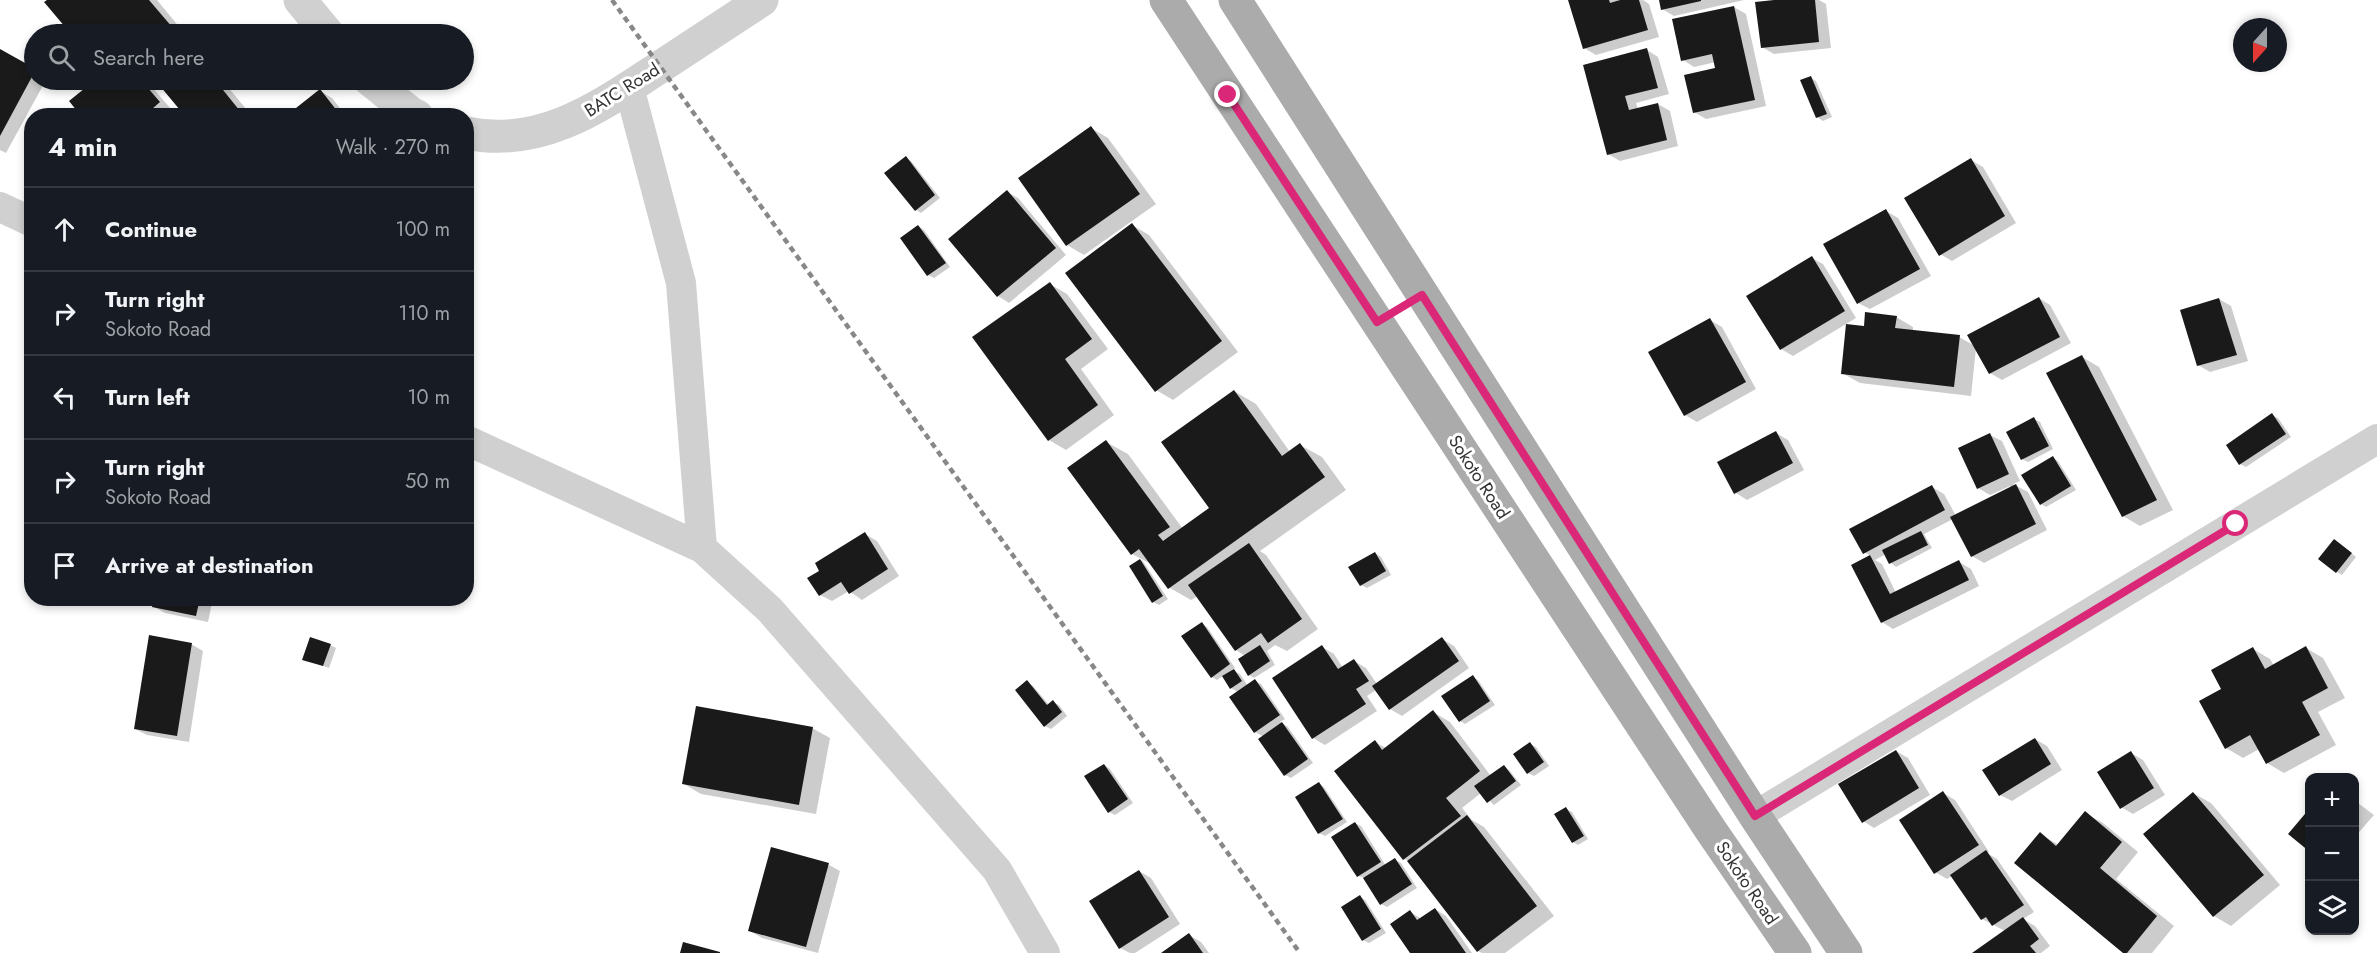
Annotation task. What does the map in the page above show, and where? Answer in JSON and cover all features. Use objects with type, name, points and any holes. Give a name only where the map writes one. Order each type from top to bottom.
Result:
[{"type":"main road","name":"Sokoto Road","points":[[1166,0],[1704,819],[1795,953]]},
{"type":"main road","points":[[1235,0],[1755,816],[1846,953]]},
{"type":"main road","points":[[1377,322],[1422,295]]},
{"type":"street","points":[[300,0],[320,24]]},
{"type":"street","name":"BATC Road","points":[[474,135],[490,138],[533,133],[583,116],[762,0]]},
{"type":"street","points":[[629,87],[681,282],[702,548]]},
{"type":"street","points":[[382,90],[405,108]]},
{"type":"street","points":[[0,207],[24,218]]},
{"type":"street","points":[[1755,816],[2377,439]]},
{"type":"street","points":[[474,444],[702,548],[770,610],[997,870],[1045,953]]},
{"type":"building","points":[[47,0],[149,0],[169,24],[63,24],[44,2]]},
{"type":"building","points":[[1568,0],[1609,0],[1610,3],[1620,0],[1639,0],[1648,30],[1583,49]]},
{"type":"building","points":[[1659,0],[1701,0],[1701,1],[1661,10]]},
{"type":"building","points":[[1815,0],[1819,42],[1761,48],[1755,2]]},
{"type":"building","points":[[1734,6],[1755,100],[1693,113],[1684,75],[1715,68],[1712,54],[1681,61],[1672,19]]},
{"type":"building","points":[[1647,48],[1658,88],[1625,96],[1629,110],[1658,103],[1667,140],[1607,155],[1583,65]]},
{"type":"building","points":[[0,49],[24,62],[25,90],[0,136]]},
{"type":"building","points":[[1811,76],[1827,114],[1816,118],[1800,80]]},
{"type":"building","points":[[83,90],[150,90],[160,102],[153,108],[75,108],[69,101]]},
{"type":"building","points":[[163,90],[223,90],[238,108],[178,108]]},
{"type":"building","points":[[321,90],[335,108],[296,108]]},
{"type":"building","points":[[1091,126],[1140,194],[1066,246],[1018,178]]},
{"type":"building","points":[[906,156],[935,195],[915,211],[884,173]]},
{"type":"building","points":[[1971,158],[2005,216],[1939,256],[1904,198]]},
{"type":"building","points":[[1007,190],[1056,248],[997,297],[948,239]]},
{"type":"building","points":[[1886,209],[1920,269],[1857,304],[1823,244]]},
{"type":"building","points":[[1132,223],[1222,341],[1155,392],[1065,273]]},
{"type":"building","points":[[918,225],[946,263],[927,276],[900,238]]},
{"type":"building","points":[[1812,256],[1845,311],[1780,350],[1746,296]]},
{"type":"building","points":[[1050,282],[1092,339],[1065,359],[1098,405],[1048,441],[972,337]]},
{"type":"building","points":[[2039,297],[2060,337],[1989,374],[1967,335]]},
{"type":"building","points":[[2219,298],[2237,355],[2197,366],[2180,310]]},
{"type":"building","points":[[1865,312],[1897,316],[1895,328],[1960,335],[1954,387],[1841,374],[1846,324],[1864,326]]},
{"type":"building","points":[[1710,318],[1746,382],[1684,416],[1648,352]]},
{"type":"building","points":[[2082,355],[2157,500],[2122,517],[2046,373]]},
{"type":"building","points":[[1234,390],[1282,456],[1300,443],[1325,477],[1168,589],[1139,549],[1131,555],[1067,468],[1106,440],[1170,527],[1158,535],[1163,541],[1209,508],[1161,442]]},
{"type":"building","points":[[2272,413],[2286,434],[2239,465],[2226,445]]},
{"type":"building","points":[[2034,417],[2049,446],[2021,460],[2006,432]]},
{"type":"building","points":[[1776,431],[1793,463],[1734,494],[1717,462]]},
{"type":"building","points":[[1990,433],[2009,474],[1977,489],[1958,448]]},
{"type":"building","points":[[2053,456],[2071,486],[2040,505],[2021,475]]},
{"type":"building","points":[[2016,484],[2036,524],[1971,557],[1950,517]]},
{"type":"building","points":[[1932,485],[1945,510],[1863,554],[1849,529]]},
{"type":"building","points":[[1921,531],[1928,545],[1889,564],[1882,550]]},
{"type":"building","points":[[865,532],[888,569],[849,594],[841,582],[819,596],[807,578],[819,571],[815,563]]},
{"type":"building","points":[[2334,539],[2352,553],[2336,573],[2318,559]]},
{"type":"building","points":[[1249,543],[1302,619],[1268,643],[1261,633],[1235,651],[1188,585]]},
{"type":"building","points":[[1375,552],[1386,571],[1360,586],[1348,567]]},
{"type":"building","points":[[1870,555],[1890,594],[1959,560],[1969,580],[1881,623],[1851,565]]},
{"type":"building","points":[[1140,559],[1163,596],[1152,603],[1129,566]]},
{"type":"building","points":[[152,606],[198,606],[196,616]]},
{"type":"building","points":[[1202,622],[1230,664],[1211,678],[1181,636]]},
{"type":"building","points":[[149,635],[192,643],[177,736],[134,729]]},
{"type":"building","points":[[310,637],[331,644],[323,666],[302,660]]},
{"type":"building","points":[[1442,637],[1459,661],[1389,710],[1372,686]]},
{"type":"building","points":[[1260,645],[1270,661],[1248,676],[1238,659]]},
{"type":"building","points":[[1322,645],[1338,669],[1354,659],[1369,681],[1356,689],[1366,704],[1312,739],[1272,678]]},
{"type":"building","points":[[2306,646],[2328,688],[2302,702],[2320,735],[2266,764],[2250,735],[2225,749],[2199,701],[2221,689],[2211,670],[2253,647],[2265,669]]},
{"type":"building","points":[[1234,669],[1242,681],[1230,689],[1222,676]]},
{"type":"building","points":[[1473,675],[1490,701],[1459,722],[1441,696]]},
{"type":"building","points":[[1255,679],[1280,715],[1254,733],[1229,697]]},
{"type":"building","points":[[1027,680],[1047,705],[1053,700],[1062,712],[1044,727],[1015,690]]},
{"type":"building","points":[[696,706],[813,727],[799,805],[682,784]]},
{"type":"building","points":[[1433,710],[1480,771],[1446,798],[1461,816],[1403,860],[1334,771],[1375,740],[1382,750]]},
{"type":"building","points":[[1282,722],[1308,759],[1284,776],[1258,739]]},
{"type":"building","points":[[2035,738],[2051,764],[1999,796],[1982,770]]},
{"type":"building","points":[[1530,742],[1544,762],[1527,774],[1513,754]]},
{"type":"building","points":[[1896,750],[1919,788],[1862,823],[1838,784]]},
{"type":"building","points":[[2131,751],[2154,788],[2120,809],[2097,772]]},
{"type":"building","points":[[1104,764],[1128,799],[1108,813],[1084,776]]},
{"type":"building","points":[[1504,765],[1516,781],[1487,803],[1474,786]]},
{"type":"building","points":[[1319,782],[1343,819],[1318,834],[1295,797]]},
{"type":"building","points":[[1943,791],[1979,845],[1934,874],[1899,820]]},
{"type":"building","points":[[2193,792],[2264,875],[2213,917],[2143,834]]},
{"type":"building","points":[[1566,807],[1584,836],[1572,843],[1554,814]]},
{"type":"building","points":[[2085,811],[2122,842],[2100,868],[2157,916],[2127,953],[2123,953],[2014,863],[2040,832],[2056,846]]},
{"type":"building","points":[[2305,814],[2305,848],[2288,834]]},
{"type":"building","points":[[1467,815],[1537,906],[1477,952],[1407,861]]},
{"type":"building","points":[[1355,822],[1381,862],[1357,877],[1331,837]]},
{"type":"building","points":[[771,847],[829,863],[806,947],[748,931]]},
{"type":"building","points":[[1986,850],[2024,905],[1992,926],[1986,917],[1981,920],[1950,875]]},
{"type":"building","points":[[1395,858],[1412,884],[1380,905],[1363,878]]},
{"type":"building","points":[[1139,870],[1169,917],[1119,949],[1089,901]]},
{"type":"building","points":[[1360,895],[1381,929],[1362,941],[1341,907]]},
{"type":"building","points":[[1435,908],[1466,953],[1410,953],[1390,924],[1410,910],[1417,920]]},
{"type":"building","points":[[2023,917],[2039,939],[2030,946],[2036,953],[1972,953]]},
{"type":"building","points":[[1189,933],[1203,953],[1161,953]]},
{"type":"building","points":[[683,942],[720,952],[720,953],[680,953]]},
{"type":"railway","points":[[612,0],[1300,953]]},
{"type":"route","points":[[1228,95],[1377,322],[1422,295],[1755,816],[2236,524]]}]
